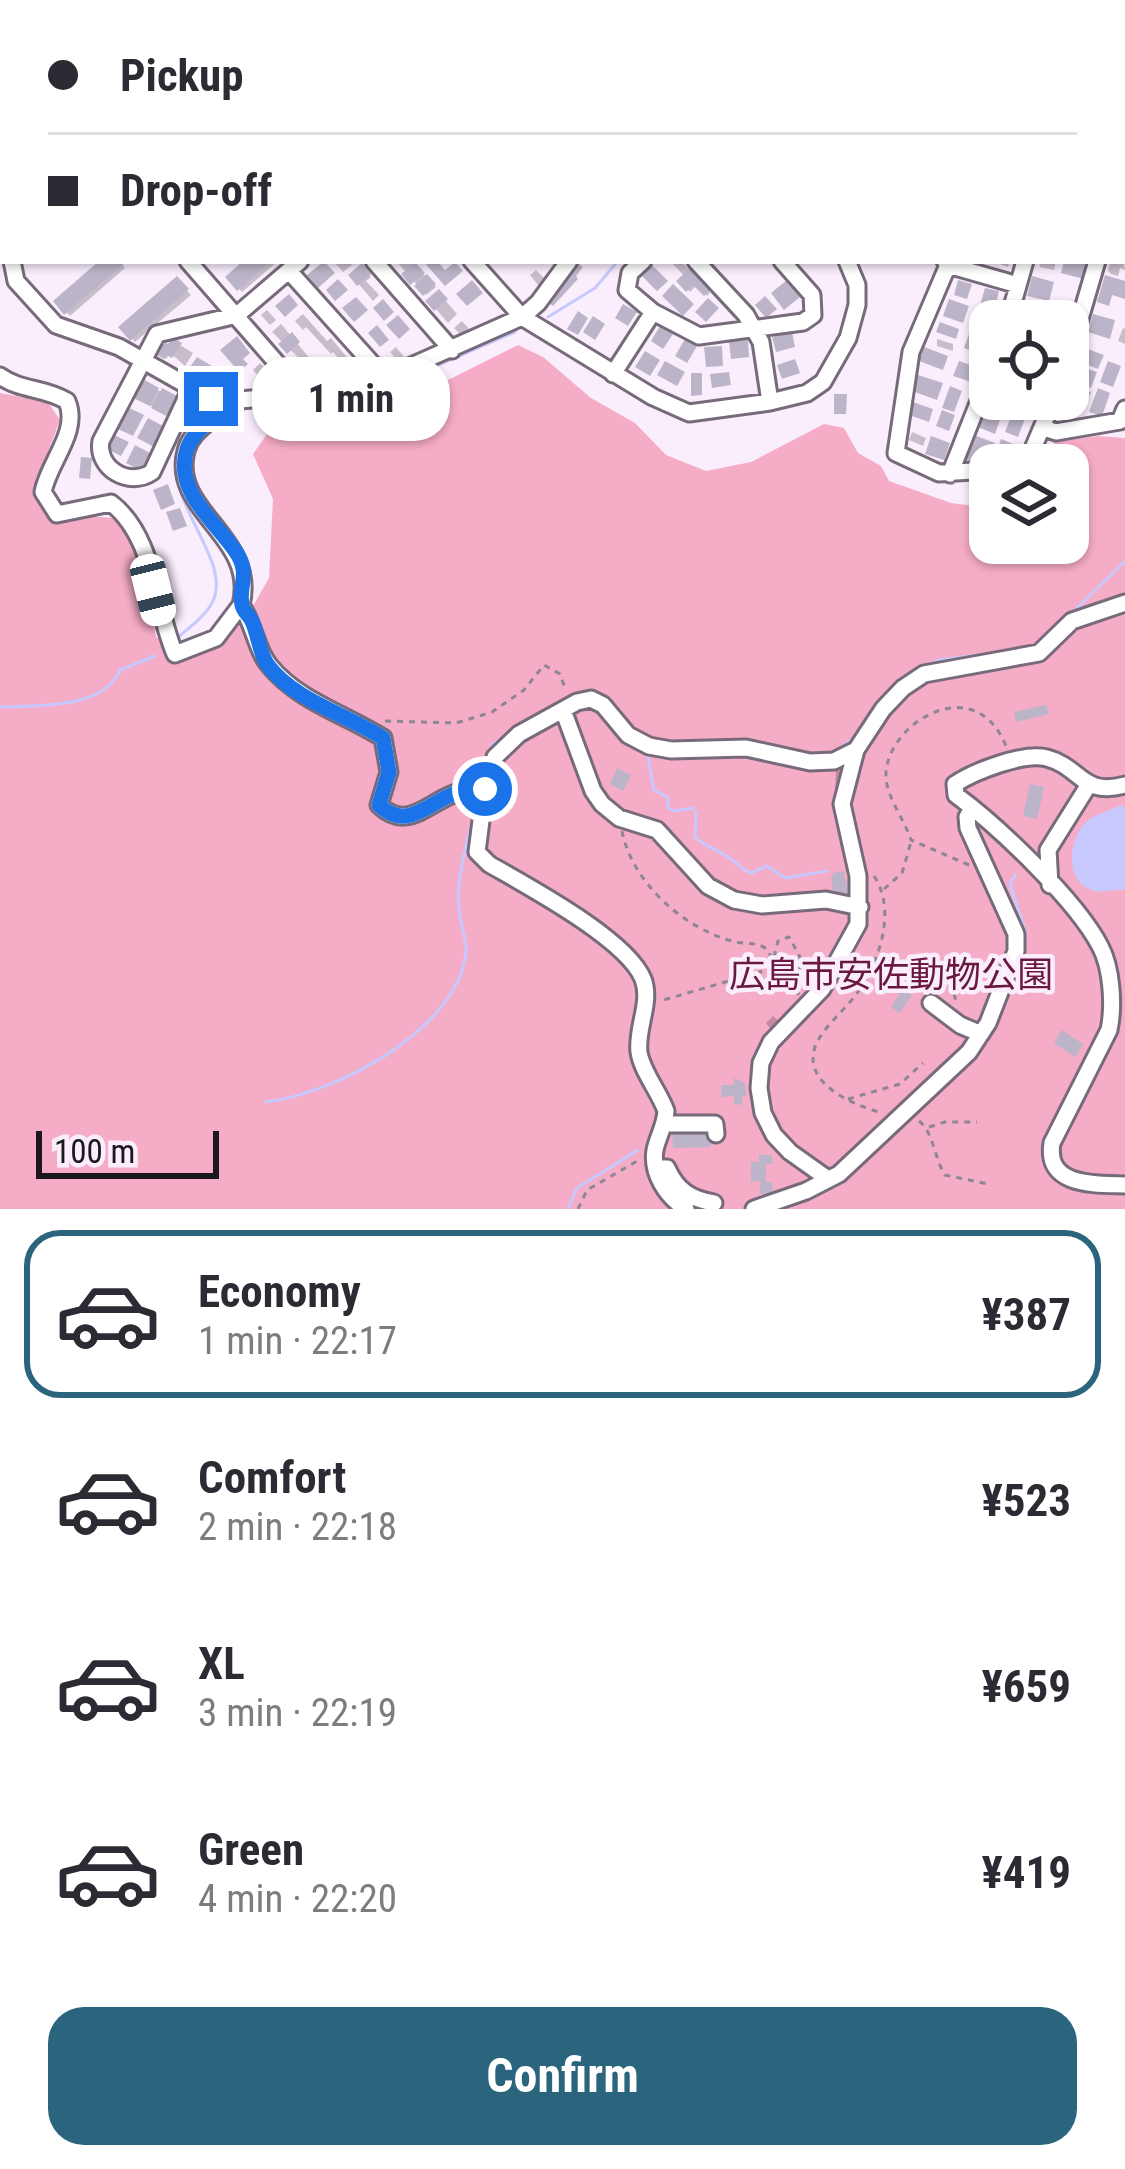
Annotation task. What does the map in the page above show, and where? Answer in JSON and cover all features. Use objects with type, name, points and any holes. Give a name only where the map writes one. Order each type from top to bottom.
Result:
[{"type":"street","points":[[13,264],[16,281],[56,325],[119,347],[211,399],[228,401],[357,390],[522,317],[566,264]]},
{"type":"street","points":[[191,264],[295,384],[296,396]]},
{"type":"street","points":[[377,264],[452,350]]},
{"type":"street","points":[[475,264],[522,317],[672,408],[689,413],[807,393],[834,369],[857,305],[848,264]]},
{"type":"street","points":[[640,264],[630,273],[627,290],[653,312],[699,336],[803,322],[813,315],[812,295],[785,264]]},
{"type":"street","points":[[699,264],[761,342],[770,402]]},
{"type":"street","points":[[946,264],[911,352],[896,453],[950,474],[969,472]]},
{"type":"street","points":[[949,264],[1018,285]]},
{"type":"street","points":[[1014,300],[1024,264]]},
{"type":"street","points":[[1086,300],[1096,264]]},
{"type":"street","points":[[191,388],[152,472],[143,478],[120,474],[105,465],[98,451],[157,334],[236,315],[295,266],[385,378]]},
{"type":"street","points":[[614,374],[653,312]]},
{"type":"street","points":[[0,376],[21,388],[36,387],[67,401],[70,429],[47,472],[43,492],[57,514],[111,502],[121,511],[146,553],[161,622],[176,653],[216,638],[241,605],[244,568],[201,510],[185,470],[193,437],[219,416],[228,401]]},
{"type":"street","points":[[1044,428],[1056,432],[1120,421],[1125,409]]},
{"type":"street","points":[[950,474],[971,420]]},
{"type":"street","points":[[1036,444],[1047,420]]},
{"type":"street","points":[[828,1179],[774,1135],[763,1113],[761,1063],[771,1042],[806,1009],[838,967],[858,924],[855,858],[842,804],[856,750],[883,709],[924,674],[1039,653],[1072,621],[1125,603]]},
{"type":"street","points":[[241,605],[253,622],[265,661],[281,678],[383,738],[389,772],[379,805],[389,815],[407,818],[455,794],[485,789]]},
{"type":"street","points":[[714,1203],[687,1205],[672,1200],[656,1168],[655,1150],[665,1124],[661,1094],[641,1063],[638,1046],[646,985],[628,956],[477,852],[485,789],[502,746],[591,699],[603,705],[628,735],[671,750],[746,748],[810,762],[834,761],[856,750]]},
{"type":"street","points":[[563,710],[592,791],[619,818],[657,830],[708,886],[734,900],[762,905],[826,900],[860,908]]},
{"type":"street","points":[[1125,784],[1104,789],[1088,786],[1042,756],[955,784],[956,795],[1050,885],[1102,950],[1112,1016],[1050,1156],[1066,1178],[1086,1184],[1125,1185]]},
{"type":"street","points":[[1050,885],[1048,850],[1088,786]]},
{"type":"street","points":[[754,1209],[828,1179],[862,1156],[969,1052],[981,1034],[1016,951],[1016,934],[968,827],[971,810]]},
{"type":"street","points":[[931,1003],[981,1034]]},
{"type":"street","points":[[665,1124],[715,1124],[716,1134]]},
{"type":"path","points":[[366,728],[391,718],[456,723],[492,712],[524,690],[544,665],[560,674],[566,691]]},
{"type":"path","points":[[883,890],[902,873],[911,840],[886,782],[888,762],[900,740],[920,720],[941,709],[975,708],[996,723],[1013,763]]},
{"type":"path","points":[[619,818],[627,850],[668,909],[708,933],[767,947],[771,958],[770,969],[646,1002]]},
{"type":"path","points":[[911,840],[977,869]]},
{"type":"path","points":[[855,858],[883,890],[881,946],[864,985],[821,1031],[812,1064],[828,1088],[846,1100],[902,1115],[927,1128],[945,1175],[988,1184]]},
{"type":"path","points":[[771,958],[776,957],[778,940],[789,937],[800,957],[798,997]]},
{"type":"path","points":[[947,971],[959,1010]]},
{"type":"path","points":[[846,1100],[900,1084],[923,1063]]},
{"type":"path","points":[[927,1128],[945,1121],[977,1122]]},
{"type":"path","points":[[578,1209],[586,1190],[655,1150]]},
{"type":"green space","name":"広島市安佐動物公園","points":[[518,345],[543,357],[591,398],[635,423],[666,455],[706,471],[751,462],[824,424],[844,428],[858,453],[881,466],[889,481],[969,505],[969,564],[1089,564],[1089,444],[1054,444],[1098,436],[1125,438],[1125,1209],[0,1209],[0,393],[48,402],[60,420],[40,473],[50,505],[75,515],[113,518],[141,552],[156,637],[193,655],[213,646],[245,620],[269,578],[273,499],[253,454],[270,430],[382,413]]},
{"type":"water","points":[[1121,805],[1125,808],[1125,890],[1095,891],[1085,887],[1074,871],[1075,840],[1088,820]]},
{"type":"building","points":[[96,264],[124,264],[64,315],[53,301]]},
{"type":"building","points":[[240,264],[268,264],[237,291],[225,277]]},
{"type":"building","points":[[320,264],[335,273],[318,288],[307,275]]},
{"type":"building","points":[[361,264],[371,274],[357,286],[348,275]]},
{"type":"building","points":[[413,264],[425,273],[410,285],[401,274]]},
{"type":"building","points":[[426,264],[440,264],[445,270],[457,264],[463,271],[445,286]]},
{"type":"building","points":[[574,264],[583,267],[553,306],[546,301]]},
{"type":"building","points":[[1063,264],[1088,264],[1084,279],[1061,273]]},
{"type":"building","points":[[652,265],[668,281],[657,291],[642,276]]},
{"type":"building","points":[[690,268],[711,290],[704,296],[693,285],[686,292],[676,281]]},
{"type":"building","points":[[427,274],[436,284],[423,296],[414,286]]},
{"type":"building","points":[[1105,275],[1125,281],[1125,299],[1112,295],[1109,306],[1097,302]]},
{"type":"building","points":[[177,276],[189,289],[130,341],[118,327]]},
{"type":"building","points":[[1032,276],[1054,282],[1049,300],[1027,296]]},
{"type":"building","points":[[338,279],[348,290],[335,301],[326,290]]},
{"type":"building","points":[[472,280],[483,293],[467,306],[456,294]]},
{"type":"building","points":[[787,280],[800,297],[784,310],[771,293]]},
{"type":"building","points":[[958,280],[972,284],[967,299],[954,295]]},
{"type":"building","points":[[673,284],[694,304],[683,316],[662,296]]},
{"type":"building","points":[[985,288],[999,291],[997,300],[982,300]]},
{"type":"building","points":[[439,289],[448,299],[434,311],[425,301]]},
{"type":"building","points":[[289,294],[298,305],[285,317],[275,306]]},
{"type":"building","points":[[765,296],[777,309],[766,318],[755,305]]},
{"type":"building","points":[[356,297],[368,310],[354,322],[342,308]]},
{"type":"building","points":[[708,298],[719,308],[706,322],[695,312]]},
{"type":"building","points":[[383,299],[394,312],[384,321],[373,308]]},
{"type":"building","points":[[949,299],[969,306],[963,323],[943,316]]},
{"type":"building","points":[[623,304],[637,312],[628,326],[615,318]]},
{"type":"building","points":[[578,311],[588,318],[578,335],[567,329]]},
{"type":"building","points":[[1093,314],[1115,320],[1110,339],[1089,328]]},
{"type":"building","points":[[398,315],[410,329],[399,339],[386,325]]},
{"type":"building","points":[[593,316],[605,324],[595,340],[583,332]]},
{"type":"building","points":[[940,322],[959,329],[956,339],[936,332]]},
{"type":"building","points":[[377,325],[389,340],[380,347],[368,333]]},
{"type":"building","points":[[660,326],[673,334],[663,349],[651,341]]},
{"type":"building","points":[[292,332],[300,342],[287,354],[278,344]]},
{"type":"building","points":[[792,332],[795,347],[776,352],[772,337]]},
{"type":"building","points":[[237,336],[250,353],[243,359],[248,364],[239,372],[220,350]]},
{"type":"building","points":[[173,337],[182,343],[172,358],[155,354],[163,341],[168,344]]},
{"type":"building","points":[[685,339],[697,346],[687,363],[675,356]]},
{"type":"building","points":[[748,340],[749,357],[731,359],[729,342]]},
{"type":"building","points":[[722,346],[723,366],[706,367],[704,347]]},
{"type":"building","points":[[924,347],[948,356],[943,370],[919,361]]},
{"type":"building","points":[[1089,349],[1104,355],[1098,369],[1089,366]]},
{"type":"building","points":[[645,351],[660,360],[650,376],[635,367]]},
{"type":"building","points":[[197,357],[212,366],[206,377],[190,367]]},
{"type":"building","points":[[795,359],[800,373],[782,379],[777,365]]},
{"type":"building","points":[[665,361],[685,372],[677,386],[657,375]]},
{"type":"building","points":[[959,361],[969,364],[969,381],[953,376]]},
{"type":"building","points":[[1108,361],[1121,366],[1113,387],[1100,382]]},
{"type":"building","points":[[225,366],[239,376],[229,390],[215,380]]},
{"type":"building","points":[[729,372],[731,385],[712,388],[710,374]]},
{"type":"building","points":[[691,373],[702,373],[702,395],[691,396]]},
{"type":"building","points":[[918,375],[943,383],[937,400],[912,391]]},
{"type":"building","points":[[143,379],[159,388],[150,406],[133,398]]},
{"type":"building","points":[[950,386],[962,391],[954,412],[942,408]]},
{"type":"building","points":[[162,388],[177,396],[166,416],[151,408]]},
{"type":"building","points":[[1098,388],[1110,393],[1102,416],[1089,412]]},
{"type":"building","points":[[834,394],[847,394],[846,414],[834,414]]},
{"type":"building","points":[[913,402],[933,409],[929,422],[909,415]]},
{"type":"building","points":[[129,408],[144,415],[133,436],[118,429]]},
{"type":"building","points":[[942,410],[955,415],[949,431],[936,426]]},
{"type":"building","points":[[148,418],[165,427],[154,447],[137,438]]},
{"type":"building","points":[[981,420],[1000,420],[995,434],[978,427]]},
{"type":"building","points":[[1010,420],[1024,420],[1018,437],[1005,432]]},
{"type":"building","points":[[114,435],[129,442],[121,456],[107,449]]},
{"type":"building","points":[[974,435],[995,443],[995,444],[970,444]]},
{"type":"building","points":[[931,436],[950,443],[944,460],[925,454]]},
{"type":"building","points":[[135,445],[150,453],[141,471],[126,463]]},
{"type":"building","points":[[81,457],[92,458],[90,479],[79,478]]},
{"type":"building","points":[[168,484],[175,504],[161,510],[153,490]]},
{"type":"building","points":[[180,508],[187,526],[173,531],[166,512]]},
{"type":"building","points":[[1046,705],[1049,714],[1016,722],[1014,712]]},
{"type":"building","points":[[617,768],[631,775],[623,791],[610,784]]},
{"type":"building","points":[[1030,784],[1044,787],[1037,819],[1023,816]]},
{"type":"building","points":[[844,871],[848,893],[840,894],[833,891],[831,879],[833,873]]},
{"type":"building","points":[[903,989],[912,995],[900,1013],[891,1007]]},
{"type":"building","points":[[1062,1030],[1083,1044],[1075,1057],[1054,1043]]},
{"type":"building","points":[[734,1078],[745,1083],[742,1105],[734,1104],[734,1096],[721,1097],[721,1085],[734,1085]]},
{"type":"building","points":[[711,1130],[711,1147],[673,1148],[672,1131]]},
{"type":"building","points":[[759,1155],[772,1155],[772,1164],[766,1164],[766,1182],[772,1182],[773,1194],[760,1194],[760,1181],[751,1182],[751,1162],[759,1162]]},
{"type":"waterway","points":[[548,317],[595,288],[615,264]]},
{"type":"waterway","points":[[15,290],[55,333],[86,344]]},
{"type":"waterway","points":[[242,408],[364,397],[515,332]]},
{"type":"waterway","points":[[101,349],[127,361]]},
{"type":"waterway","points":[[154,376],[176,388]]},
{"type":"waterway","points":[[178,637],[209,608],[216,583],[212,562],[181,491],[177,466],[182,442],[200,419]]},
{"type":"waterway","points":[[1070,615],[1125,561]]},
{"type":"waterway","points":[[928,665],[1001,652]]},
{"type":"waterway","points":[[0,707],[84,699],[111,683],[120,670],[155,656]]},
{"type":"waterway","points":[[828,754],[852,739],[914,672]]},
{"type":"waterway","points":[[572,696],[595,692],[602,697]]},
{"type":"waterway","points":[[625,721],[641,734]]},
{"type":"waterway","points":[[481,775],[492,745],[508,735]]},
{"type":"waterway","points":[[650,738],[676,743]]},
{"type":"waterway","points":[[751,741],[777,747]]},
{"type":"waterway","points":[[648,757],[654,790],[667,797],[668,808],[692,808],[695,837],[744,870],[751,873],[767,866],[785,878],[827,871]]},
{"type":"waterway","points":[[266,1102],[357,1072],[417,1032],[441,1008],[458,981],[466,953],[459,882],[476,805]]},
{"type":"waterway","points":[[1015,875],[1010,884],[1026,934],[1023,946]]},
{"type":"waterway","points":[[568,1208],[577,1188],[638,1150]]},
{"type":"waterway","points":[[661,1196],[672,1209]]},
{"type":"waterway","points":[[782,1209],[802,1200]]},
{"type":"route","points":[[211,399],[228,401],[219,416],[193,437],[185,470],[201,510],[244,568],[241,605],[253,622],[265,661],[299,691],[383,738],[389,772],[379,805],[389,815],[407,818],[455,794],[485,789]]}]
